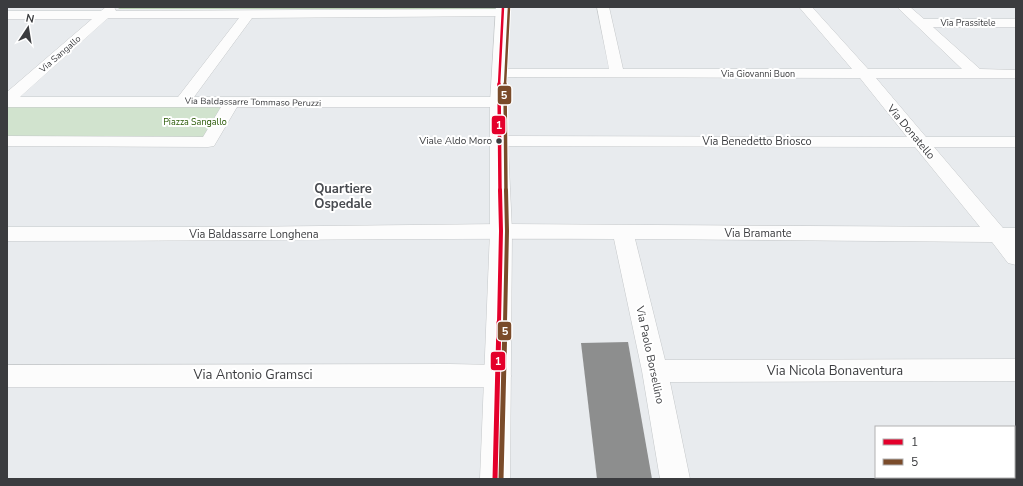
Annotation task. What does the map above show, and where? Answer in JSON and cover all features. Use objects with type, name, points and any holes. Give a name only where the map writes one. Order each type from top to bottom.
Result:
[{"type":"main road","points":[[495,479],[501,231],[498,102],[503,10]]},
{"type":"street","points":[[603,7],[617,73]]},
{"type":"street","name":"Via Donatello","points":[[805,7],[864,74],[918,141],[1006,235],[1016,257]]},
{"type":"street","points":[[903,7],[976,74]]},
{"type":"street","points":[[7,15],[110,10],[249,13],[503,10]]},
{"type":"street","name":"Via Sangallo","points":[[7,101],[110,10]]},
{"type":"street","points":[[989,11],[1010,22]]},
{"type":"street","points":[[183,101],[249,13]]},
{"type":"street","name":"Via Prassitele","points":[[921,22],[1010,22]]},
{"type":"street","name":"Via Giovanni Buon","points":[[500,73],[1016,74]]},
{"type":"street","name":"Via Baldassarre Tommaso Peruzzi","points":[[7,101],[349,103],[498,102]]},
{"type":"street","points":[[7,141],[208,142],[232,102]]},
{"type":"street","name":"Via Benedetto Briosco","points":[[498,141],[1016,142]]},
{"type":"street","name":"Via Bramante","points":[[501,231],[1006,235]]},
{"type":"street","name":"Via Baldassarre Longhena","points":[[7,234],[233,234],[501,231]]},
{"type":"street","name":"Via Paolo Borsellino","points":[[623,233],[655,371],[675,479]]},
{"type":"street","name":"Via Nicola Bonaventura","points":[[655,371],[1016,370]]},
{"type":"street","name":"Via Antonio Gramsci","points":[[7,376],[498,376]]},
{"type":"green space","points":[[121,7],[496,7],[496,9],[118,9]]},
{"type":"green space","name":"Piazza Sangallo","points":[[224,105],[205,138],[7,136],[7,107]]},
{"type":"building","points":[[628,342],[652,479],[597,479],[581,343]]},
{"type":"transit line","name":"1","points":[[495,479],[501,231],[498,102],[503,7]]},
{"type":"transit line","name":"5","points":[[501,479],[507,231],[504,102],[509,7]]},
{"type":"place","name":"Viale Aldo Moro","points":[[499,141]]},
{"type":"district","name":"Quartiere Ospedale","points":[[343,196]]}]
